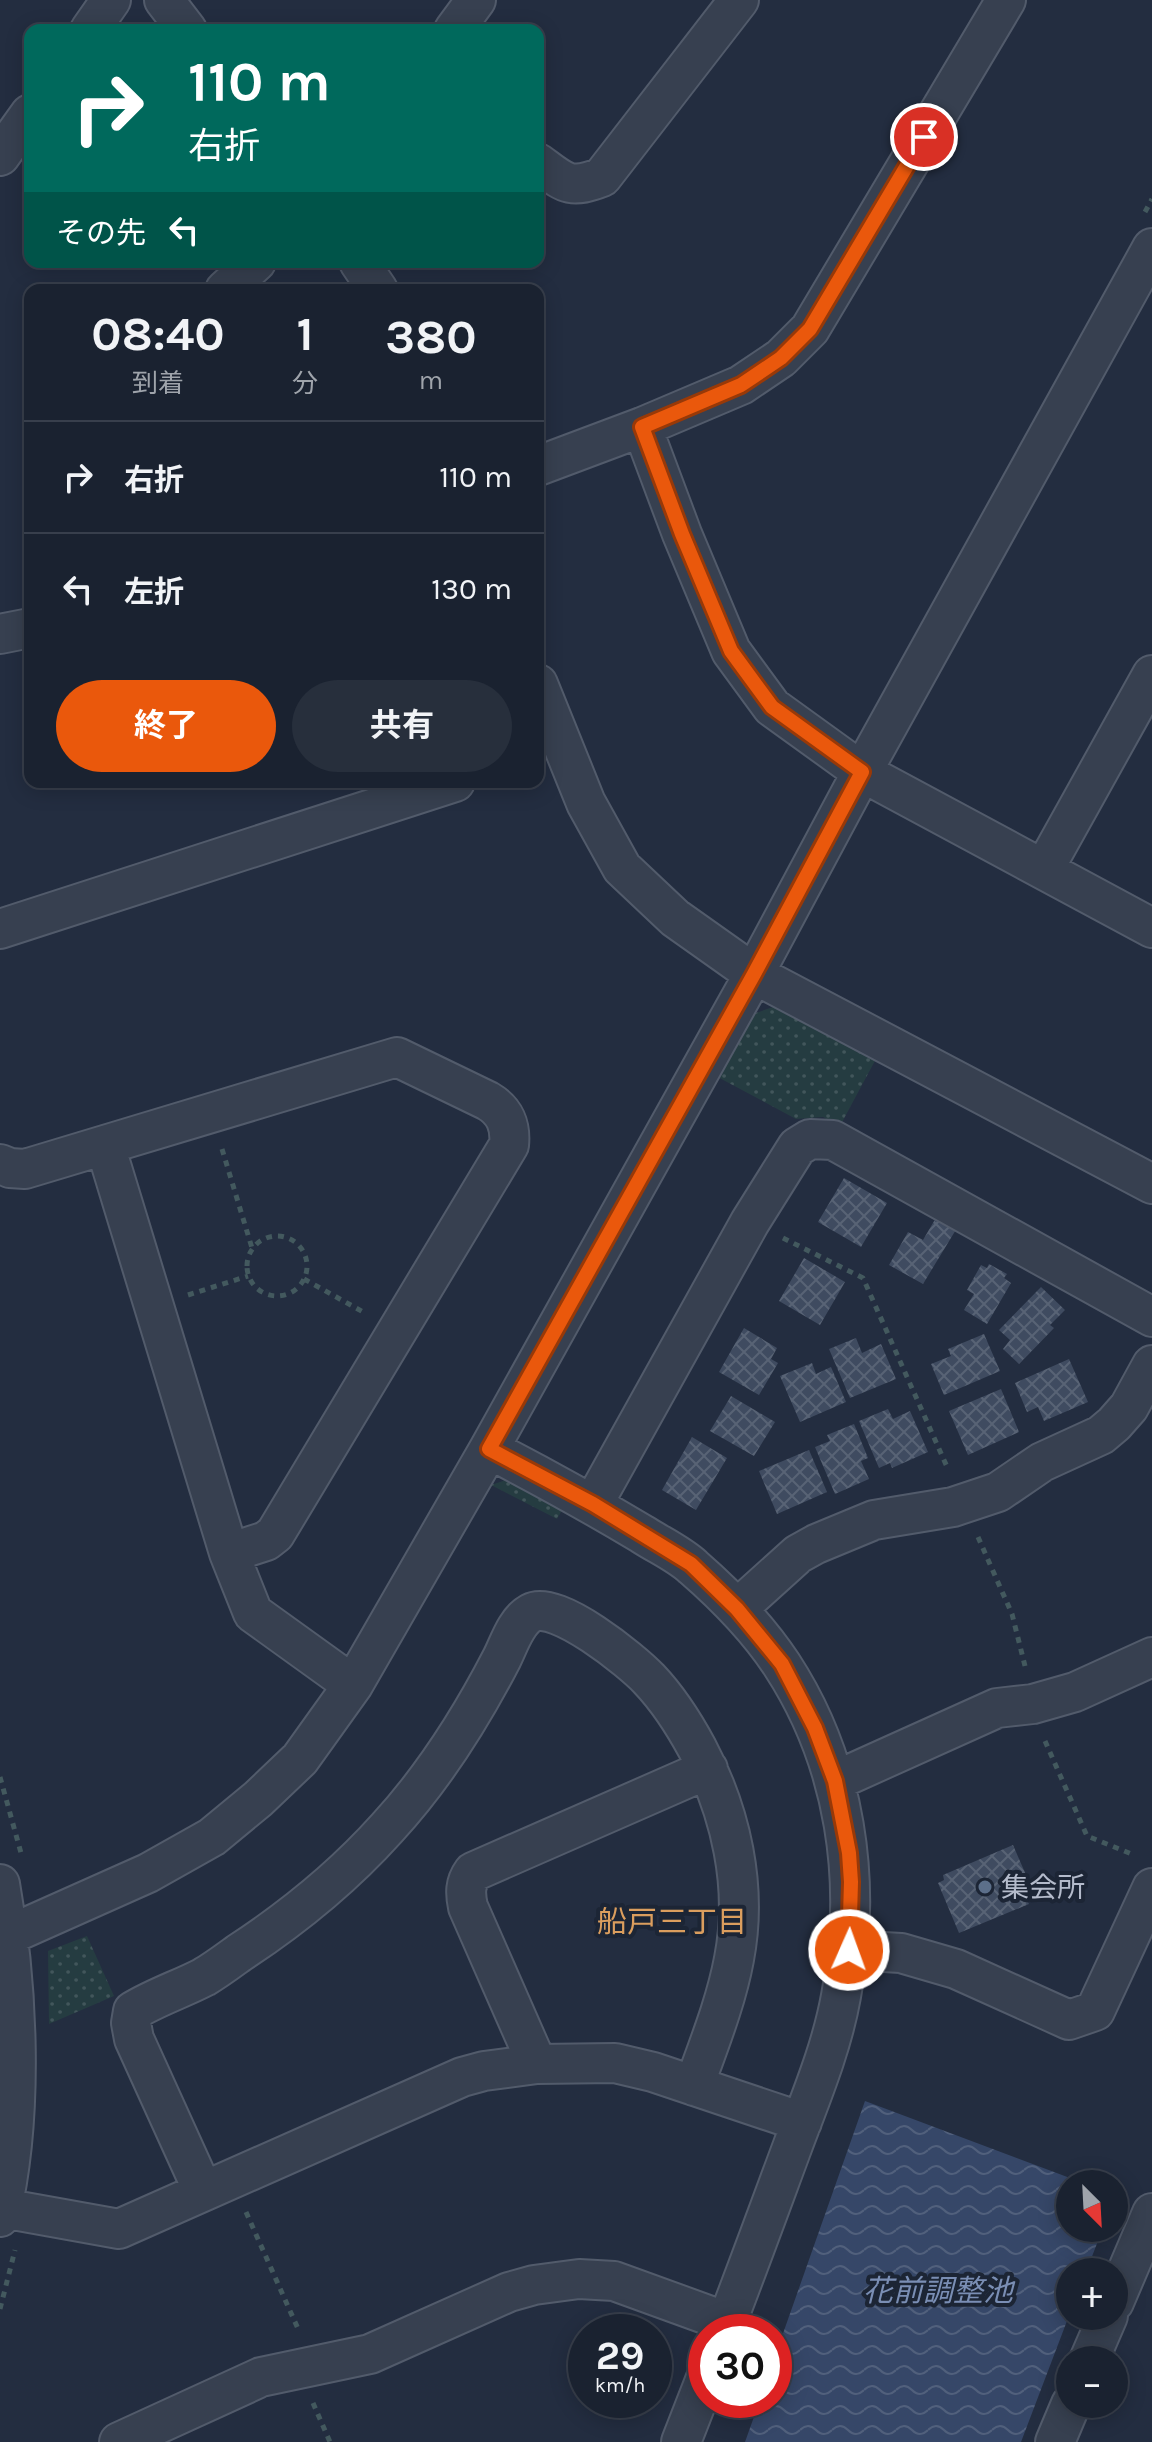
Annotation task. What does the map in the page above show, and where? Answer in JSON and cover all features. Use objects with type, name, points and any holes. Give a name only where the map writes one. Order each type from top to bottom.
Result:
[{"type":"street","points":[[94,24],[111,0]]},
{"type":"street","points":[[164,0],[182,24]]},
{"type":"street","points":[[458,24],[476,0]]},
{"type":"street","points":[[544,168],[561,181],[580,185],[602,177],[739,0]]},
{"type":"street","points":[[544,464],[741,385],[781,358],[810,329],[1006,0]]},
{"type":"street","points":[[0,156],[24,122]]},
{"type":"street","points":[[9,1935],[148,1873],[212,1837],[300,1759],[353,1685],[489,1449],[754,974],[862,772],[1152,248]]},
{"type":"street","points":[[232,284],[249,268]]},
{"type":"street","points":[[642,427],[731,651],[772,707],[862,772],[1152,928]]},
{"type":"street","points":[[1044,869],[1152,675]]},
{"type":"street","points":[[544,715],[551,751],[586,803],[622,868],[675,918],[754,974],[1152,1184]]},
{"type":"street","points":[[0,929],[436,788]]},
{"type":"street","points":[[0,1164],[25,1169],[397,1057],[499,1107],[505,1116],[510,1134],[509,1145],[275,1534],[266,1541],[229,1553]]},
{"type":"street","points":[[593,1504],[750,1222],[797,1147],[810,1139],[833,1140],[1152,1317]]},
{"type":"street","points":[[105,1145],[229,1553],[253,1613],[353,1685]]},
{"type":"street","points":[[737,1609],[798,1554],[816,1544],[874,1520],[953,1507],[998,1492],[1042,1462],[1101,1435],[1129,1407],[1152,1365]]},
{"type":"street","points":[[489,1449],[593,1504],[691,1564],[737,1609],[782,1664],[815,1728],[835,1781],[849,1853],[851,1882],[849,1950],[841,1999],[802,2122],[730,2314]]},
{"type":"street","points":[[217,2185],[134,2039],[131,2023],[133,2011],[204,1977],[268,1934],[329,1887],[361,1856],[441,1763],[485,1691],[518,1626],[531,1613],[542,1611],[559,1615],[596,1636],[648,1678],[688,1731],[708,1769],[731,1833],[739,1919],[735,1958],[725,1998],[694,2086]]},
{"type":"street","points":[[835,1781],[997,1708],[1033,1704],[1075,1692],[1152,1657]]},
{"type":"street","points":[[537,2064],[468,1907],[465,1895],[467,1880],[473,1872],[708,1769]]},
{"type":"street","points":[[12,1875],[9,1935],[16,2057],[12,2133],[1,2212],[119,2229],[462,2077],[537,2064],[615,2063],[653,2072],[802,2122]]},
{"type":"street","points":[[849,1950],[901,1953],[956,1969],[1069,2020],[1095,2011],[1152,1888]]},
{"type":"street","points":[[1128,2269],[1152,2213]]},
{"type":"street","points":[[119,2442],[261,2377],[370,2354],[509,2292],[534,2285],[579,2279],[614,2281],[694,2314]]},
{"type":"street","points":[[681,2442],[690,2418]]},
{"type":"street","points":[[1055,2442],[1065,2418]]},
{"type":"path","points":[[211,1113],[252,1248]]},
{"type":"path","points":[[268,1236],[287,1237],[303,1250],[307,1270],[298,1288],[279,1296],[260,1291],[248,1276],[247,1256],[268,1236]]},
{"type":"path","points":[[154,1306],[248,1276]]},
{"type":"path","points":[[304,1279],[398,1330]]},
{"type":"path","points":[[0,1777],[12,1875]]},
{"type":"path","points":[[217,2185],[308,2351],[300,2369],[330,2442]]},
{"type":"green space","points":[[779,1005],[877,1057],[840,1126],[823,1117],[796,1119],[712,1074],[747,1016]]},
{"type":"green space","points":[[506,1480],[559,1506],[561,1512],[557,1519],[491,1485]]},
{"type":"green space","points":[[87,1936],[114,1996],[49,2024],[48,1951]]},
{"type":"water","name":"花前調整池","points":[[865,2101],[1056,2173],[1056,2242],[1098,2242],[1091,2258],[1056,2258],[1056,2330],[1064,2330],[1021,2442],[745,2442],[754,2418],[792,2418],[790,2314]]},
{"type":"building","points":[[844,1178],[887,1203],[861,1247],[818,1222]]},
{"type":"building","points":[[937,1216],[957,1228],[923,1284],[889,1265],[908,1232],[923,1240]]},
{"type":"building","points":[[804,1258],[845,1282],[820,1325],[779,1301]]},
{"type":"building","points":[[989,1264],[1007,1274],[1004,1278],[1011,1283],[987,1324],[964,1310],[974,1294],[967,1290],[981,1265],[987,1268]]},
{"type":"building","points":[[1041,1287],[1065,1310],[1050,1325],[1054,1328],[1019,1364],[1003,1349],[1010,1340],[999,1330]]},
{"type":"building","points":[[744,1328],[777,1348],[771,1359],[778,1363],[759,1395],[719,1372]]},
{"type":"building","points":[[984,1334],[1000,1371],[944,1395],[931,1364],[951,1356],[948,1349]]},
{"type":"building","points":[[856,1338],[862,1353],[881,1344],[896,1379],[850,1398],[829,1349]]},
{"type":"building","points":[[1069,1359],[1088,1402],[1044,1421],[1038,1407],[1027,1412],[1015,1383]]},
{"type":"building","points":[[812,1363],[816,1374],[831,1367],[846,1402],[800,1422],[780,1376]]},
{"type":"building","points":[[1001,1389],[1019,1432],[968,1455],[949,1411]]},
{"type":"building","points":[[731,1396],[775,1422],[754,1456],[710,1431]]},
{"type":"building","points":[[888,1409],[893,1419],[910,1411],[928,1452],[892,1468],[890,1463],[879,1468],[859,1421]]},
{"type":"building","points":[[854,1424],[868,1458],[861,1461],[869,1479],[835,1494],[815,1447],[830,1441],[827,1435]]},
{"type":"building","points":[[692,1437],[727,1458],[696,1510],[662,1490]]},
{"type":"building","points":[[809,1450],[827,1492],[777,1514],[759,1471]]},
{"type":"building","name":"集会所","points":[[1013,1845],[1033,1891],[1024,1894],[1029,1904],[959,1933],[938,1883],[944,1880],[943,1875]]},
{"type":"place","name":"集会所","points":[[985,1887]]},
{"type":"district","name":"船戸三丁目","points":[[672,1922]]},
{"type":"route","points":[[849,1950],[849,1853],[835,1781],[815,1728],[782,1664],[737,1609],[691,1564],[593,1504],[489,1449],[754,974],[862,772],[772,707],[731,651],[642,427],[741,385],[781,358],[810,329],[924,137]]}]
